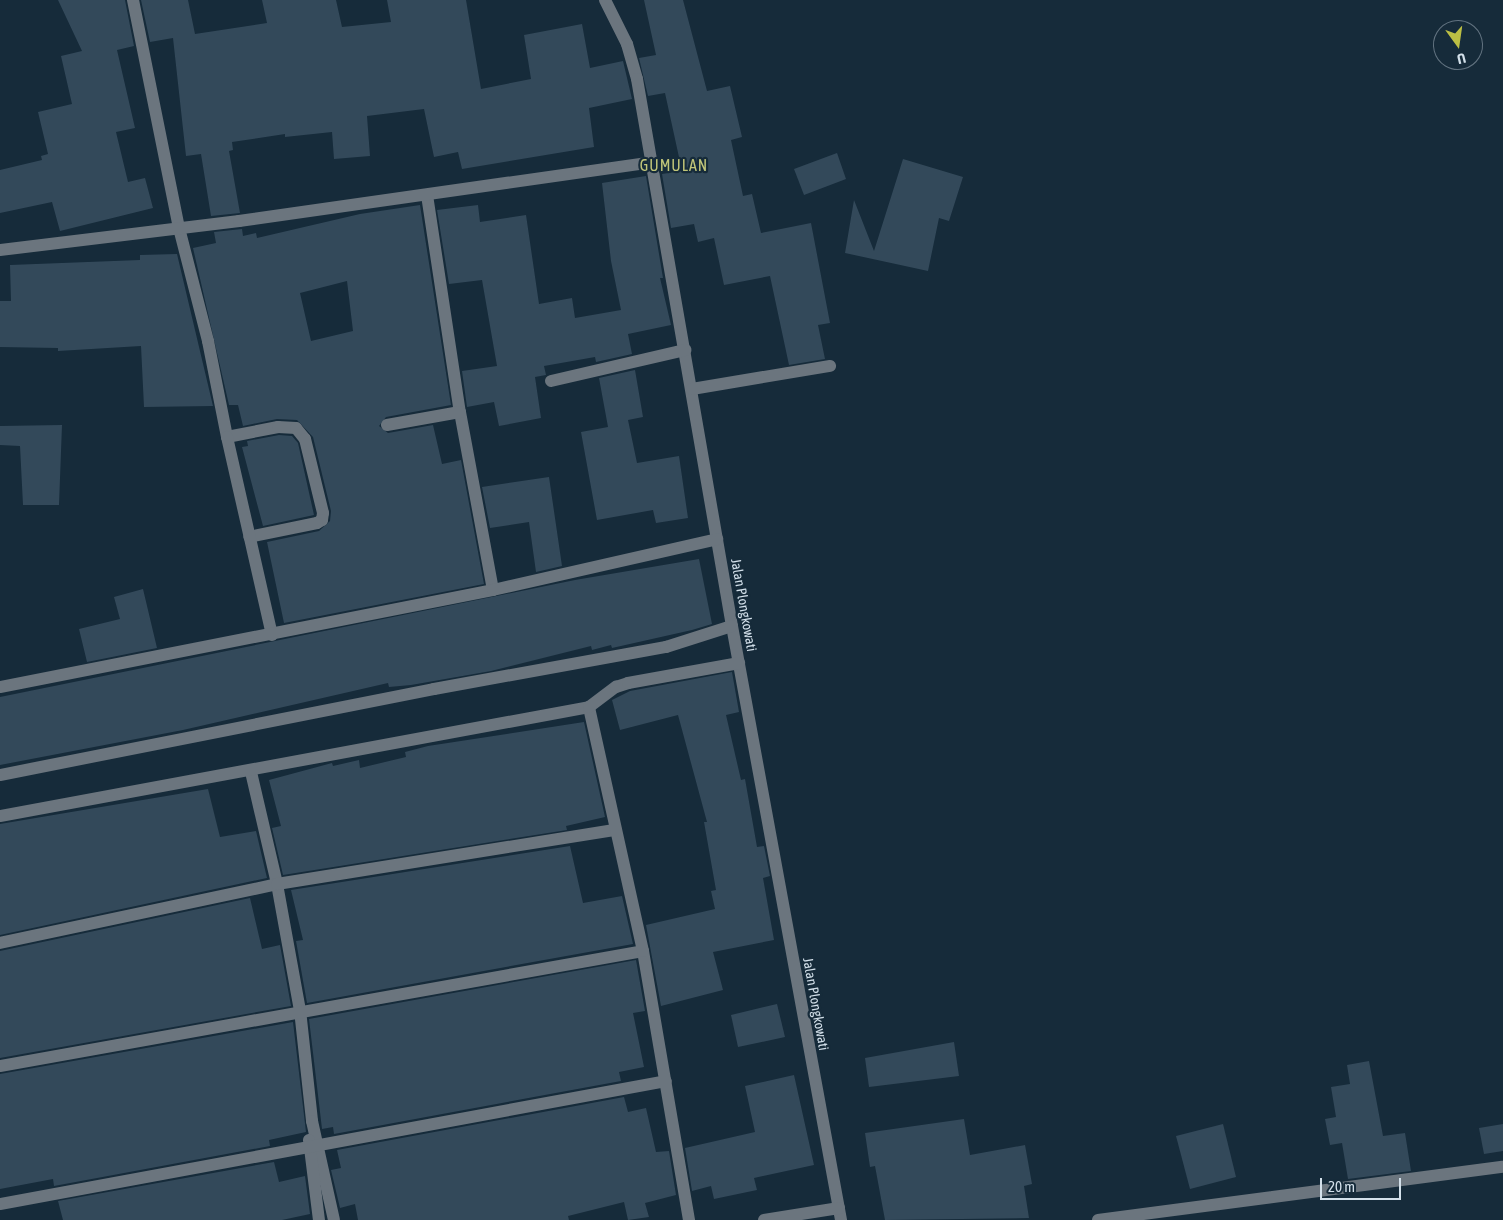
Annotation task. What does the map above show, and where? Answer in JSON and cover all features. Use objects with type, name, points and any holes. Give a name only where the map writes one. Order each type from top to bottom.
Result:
[{"type":"street","points":[[133,0],[179,228],[208,341],[227,437],[272,635]]},
{"type":"street","name":"Jalan Plongkowati","points":[[605,0],[627,44],[638,79],[732,626],[840,1214]]},
{"type":"street","points":[[0,250],[427,195],[653,162]]},
{"type":"street","points":[[427,195],[460,412],[493,590]]},
{"type":"street","points":[[551,381],[685,350]]},
{"type":"street","points":[[692,389],[830,366]]},
{"type":"street","points":[[387,425],[460,412]]},
{"type":"street","points":[[227,437],[278,427],[296,428],[305,439],[323,512],[322,520],[317,523],[249,537]]},
{"type":"street","points":[[0,687],[493,590],[717,539]]},
{"type":"street","points":[[0,775],[434,689],[666,647],[732,626]]},
{"type":"street","points":[[0,816],[251,772],[589,707],[616,687],[628,683],[739,663]]},
{"type":"street","points":[[589,707],[642,951],[689,1220]]},
{"type":"street","points":[[251,772],[277,884],[300,1010],[312,1121],[319,1220]]},
{"type":"street","points":[[0,943],[277,884],[616,830]]},
{"type":"street","points":[[0,1066],[300,1010],[642,951]]},
{"type":"street","points":[[0,1204],[666,1081]]},
{"type":"street","points":[[314,1146],[334,1220]]},
{"type":"street","points":[[1098,1220],[1503,1167]]},
{"type":"street","points":[[764,1220],[840,1214]]},
{"type":"building","points":[[58,0],[125,0],[134,46],[117,50],[135,128],[116,132],[128,182],[145,178],[153,208],[60,231],[52,202],[0,213],[0,170],[42,160],[41,156],[48,154],[38,112],[72,104],[61,56],[82,51]]},
{"type":"building","points":[[141,0],[188,0],[195,34],[267,23],[262,0],[336,0],[342,27],[391,22],[387,0],[466,0],[481,89],[531,79],[524,35],[582,24],[590,68],[623,61],[632,99],[589,108],[594,147],[462,169],[458,152],[434,157],[424,109],[367,116],[370,156],[334,159],[332,132],[285,137],[285,134],[232,142],[233,150],[229,151],[240,213],[211,216],[201,154],[186,156],[173,38],[150,42]]},
{"type":"building","points":[[644,0],[683,0],[707,91],[730,86],[742,137],[731,140],[743,196],[752,194],[761,233],[811,223],[830,323],[818,325],[825,359],[789,365],[770,276],[724,285],[714,238],[698,242],[694,224],[671,228],[662,174],[682,171],[665,93],[648,96],[639,58],[656,55]]},
{"type":"building","points":[[837,153],[846,179],[804,195],[794,169]]},
{"type":"building","points":[[903,159],[963,177],[949,221],[939,218],[928,271],[845,253],[854,200],[874,251]]},
{"type":"building","points":[[646,176],[663,278],[660,278],[671,325],[628,334],[632,354],[596,362],[595,357],[544,366],[546,375],[535,377],[541,418],[499,426],[494,402],[467,407],[462,371],[497,366],[482,280],[449,284],[437,210],[478,205],[480,222],[526,215],[539,304],[572,298],[575,318],[621,310],[611,261],[602,183]]},
{"type":"building","points":[[420,205],[451,405],[386,417],[379,426],[388,433],[433,425],[442,464],[461,460],[484,584],[284,623],[267,542],[319,531],[330,521],[331,511],[313,437],[297,420],[277,419],[243,426],[238,405],[229,405],[193,248],[216,243],[214,232],[242,229],[243,236],[256,233],[257,238],[360,214]],"holes":[[[347,281],[353,331],[311,341],[300,293]]]},
{"type":"building","points":[[177,254],[213,406],[144,407],[141,346],[58,351],[58,348],[0,347],[0,301],[11,301],[10,265],[140,260],[140,255]]},
{"type":"building","points":[[635,370],[643,417],[628,420],[637,463],[679,456],[688,518],[656,523],[653,510],[597,520],[581,432],[608,427],[599,378]]},
{"type":"building","points":[[62,425],[59,505],[23,505],[20,446],[0,445],[0,426]]},
{"type":"building","points":[[279,435],[292,436],[298,443],[314,515],[263,526],[242,447],[248,446],[247,441]]},
{"type":"building","points":[[549,477],[562,566],[536,572],[529,522],[490,528],[482,487]]},
{"type":"building","points":[[699,559],[712,624],[692,630],[612,648],[611,645],[592,650],[591,646],[491,671],[411,685],[389,687],[388,683],[183,730],[0,765],[0,697],[575,580]]},
{"type":"building","points":[[143,589],[157,648],[87,662],[79,629],[120,619],[114,597]]},
{"type":"building","points":[[732,672],[739,712],[726,715],[741,780],[745,779],[757,847],[764,846],[770,876],[763,878],[774,940],[713,952],[723,990],[661,1006],[646,925],[715,909],[711,891],[716,890],[704,822],[707,822],[678,715],[620,730],[612,700],[630,691]]},
{"type":"building","points":[[584,722],[605,817],[566,826],[567,830],[283,875],[272,828],[281,826],[269,780],[332,763],[333,766],[359,760],[360,768],[406,757],[405,752],[428,746]]},
{"type":"building","points":[[208,789],[220,837],[256,831],[267,878],[0,935],[0,824]]},
{"type":"building","points":[[570,846],[583,903],[622,896],[633,944],[307,1003],[296,941],[303,940],[291,890]]},
{"type":"building","points":[[250,898],[262,949],[280,945],[291,1006],[0,1058],[0,951]]},
{"type":"building","points":[[636,960],[645,1011],[633,1013],[644,1067],[619,1072],[621,1081],[334,1134],[333,1127],[322,1129],[309,1019]]},
{"type":"building","points":[[777,1004],[785,1037],[738,1047],[731,1015]]},
{"type":"building","points":[[293,1022],[306,1132],[269,1140],[270,1146],[54,1186],[53,1179],[0,1189],[0,1074]]},
{"type":"building","points":[[954,1042],[959,1076],[869,1087],[865,1058]]},
{"type":"building","points":[[1369,1061],[1383,1136],[1405,1133],[1411,1171],[1348,1179],[1342,1143],[1330,1145],[1325,1119],[1336,1117],[1331,1087],[1350,1084],[1347,1065]]},
{"type":"building","points":[[794,1075],[814,1165],[754,1178],[757,1190],[714,1199],[711,1186],[692,1191],[685,1148],[755,1132],[745,1086]]},
{"type":"building","points":[[624,1097],[628,1112],[646,1108],[656,1152],[669,1151],[676,1195],[645,1203],[649,1217],[628,1220],[624,1202],[568,1216],[569,1220],[358,1220],[355,1204],[340,1208],[331,1170],[341,1168],[337,1150]]},
{"type":"building","points":[[964,1119],[970,1155],[1025,1145],[1032,1184],[1024,1186],[1029,1218],[885,1220],[875,1166],[870,1167],[865,1133]]},
{"type":"building","points":[[1223,1124],[1236,1177],[1190,1189],[1176,1136]]},
{"type":"building","points":[[1503,1124],[1503,1151],[1484,1154],[1479,1128]]},
{"type":"building","points":[[274,1162],[279,1182],[305,1176],[310,1214],[282,1220],[63,1220],[58,1201]]},
{"type":"district","name":"GUMULAN","points":[[674,165]]}]
